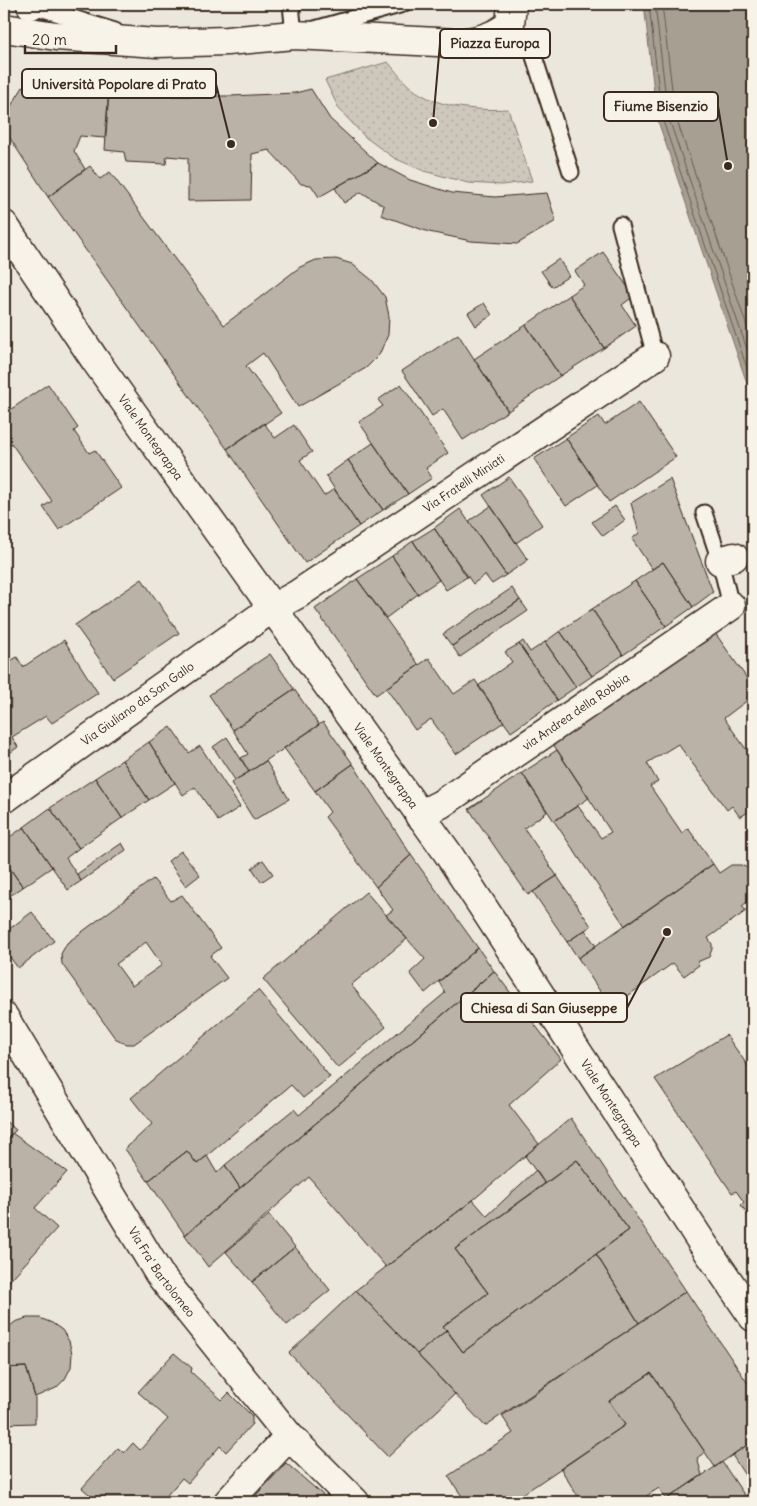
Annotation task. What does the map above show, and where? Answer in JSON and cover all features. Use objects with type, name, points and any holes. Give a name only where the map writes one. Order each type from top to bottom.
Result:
[{"type":"street","points":[[8,31],[157,43],[227,41],[294,35],[458,43],[478,41],[517,23],[530,4]]},
{"type":"street","name":"Viale Montegrappa","points":[[4,225],[95,360],[447,852],[753,1317]]},
{"type":"street","name":"Via Fratelli Miniati","points":[[272,609],[298,594],[655,356]]},
{"type":"street","name":"via Andrea della Robbia","points":[[419,815],[441,804],[731,606]]},
{"type":"street","name":"Via Giuliano da San Gallo","points":[[4,799],[272,609]]},
{"type":"street","name":"Via Fra' Bartolomeo","points":[[4,1017],[159,1274],[290,1436],[355,1502]]},
{"type":"street","points":[[228,1502],[290,1436]]},
{"type":"lane","points":[[30,4],[157,43]]},
{"type":"lane","points":[[291,4],[294,35],[403,4]]},
{"type":"lane","points":[[517,23],[571,172]]},
{"type":"lane","points":[[620,225],[655,356]]},
{"type":"lane","points":[[704,513],[727,559],[731,606]]},
{"type":"shaded area","points":[[388,62],[406,83],[428,98],[441,103],[468,108],[508,109],[532,181],[502,185],[468,183],[424,171],[394,158],[365,137],[339,109],[325,80]]},
{"type":"water","points":[[644,4],[744,4],[753,22],[753,401],[657,118]]},
{"type":"building","points":[[30,76],[109,90],[105,138],[80,136],[74,151],[85,169],[48,197],[4,129],[4,117]]},
{"type":"building","points":[[311,89],[330,119],[378,163],[319,197],[311,185],[301,184],[269,150],[252,154],[251,200],[188,201],[188,158],[167,156],[166,164],[126,162],[124,152],[105,150],[109,90],[162,96],[231,96],[295,93]]},
{"type":"building","points":[[378,163],[410,180],[452,193],[495,197],[547,193],[556,221],[517,244],[471,241],[429,232],[381,215],[384,206],[361,192],[344,203],[335,188]]},
{"type":"building","points":[[90,166],[100,179],[110,172],[224,325],[300,267],[316,260],[336,259],[352,264],[372,280],[385,297],[389,316],[388,335],[379,355],[366,368],[298,407],[263,353],[246,366],[281,413],[227,449],[48,197]]},
{"type":"building","points":[[603,252],[634,296],[622,305],[636,326],[604,348],[569,295],[584,285],[575,271]]},
{"type":"building","points":[[559,259],[569,276],[552,287],[541,271]]},
{"type":"building","points":[[569,295],[604,348],[560,376],[526,325]]},
{"type":"building","points":[[484,303],[492,315],[476,326],[468,313]]},
{"type":"building","points":[[526,325],[560,376],[508,411],[474,359]]},
{"type":"building","points":[[458,334],[508,411],[463,440],[443,409],[432,416],[402,371]]},
{"type":"building","points":[[48,384],[78,428],[74,431],[89,453],[95,450],[121,488],[59,530],[43,507],[52,501],[11,443],[6,447],[4,444],[4,414]]},
{"type":"building","points":[[401,384],[448,453],[426,468],[432,478],[408,494],[359,422],[383,406],[378,400]]},
{"type":"building","points":[[639,402],[676,457],[609,502],[566,438],[599,416],[605,425]]},
{"type":"building","points":[[264,423],[275,438],[294,425],[312,452],[300,460],[324,496],[334,489],[359,526],[305,563],[227,449]]},
{"type":"building","points":[[566,438],[598,485],[566,506],[534,459]]},
{"type":"building","points":[[373,443],[408,494],[383,510],[348,460]]},
{"type":"building","points":[[348,460],[383,510],[359,526],[326,476]]},
{"type":"building","points":[[509,477],[542,525],[516,543],[483,495]]},
{"type":"building","points":[[670,479],[713,592],[693,607],[663,562],[652,569],[632,539],[639,533],[631,503]]},
{"type":"building","points":[[491,506],[528,560],[506,575],[469,521]]},
{"type":"building","points":[[615,506],[625,520],[603,536],[592,522]]},
{"type":"building","points":[[460,509],[506,575],[492,584],[485,575],[473,584],[434,528]]},
{"type":"building","points":[[434,528],[467,577],[446,590],[413,541]]},
{"type":"building","points":[[413,541],[439,580],[418,594],[392,556]]},
{"type":"building","points":[[392,556],[418,594],[386,618],[357,579]]},
{"type":"building","points":[[663,562],[693,607],[666,626],[635,581]]},
{"type":"building","points":[[142,579],[179,633],[113,678],[75,625]]},
{"type":"building","points":[[357,579],[419,665],[376,695],[315,609]]},
{"type":"building","points":[[635,581],[666,626],[623,655],[592,609]]},
{"type":"building","points":[[512,588],[520,600],[452,646],[443,634]]},
{"type":"building","points":[[520,600],[528,611],[460,657],[452,646]]},
{"type":"building","points":[[592,609],[623,655],[592,676],[560,631]]},
{"type":"building","points":[[713,630],[753,687],[753,696],[724,718],[753,759],[753,809],[740,817],[732,806],[727,810],[678,744],[647,763],[658,782],[650,786],[682,833],[688,828],[713,864],[625,926],[554,821],[578,806],[601,838],[611,832],[553,744]]},
{"type":"building","points":[[560,631],[592,676],[576,687],[545,642]]},
{"type":"building","points":[[64,640],[98,693],[52,723],[46,716],[12,737],[18,747],[4,757],[4,665],[17,657],[23,667]]},
{"type":"building","points":[[523,641],[530,652],[545,642],[576,687],[557,700],[519,644]]},
{"type":"building","points":[[519,644],[557,700],[511,732],[478,686],[512,662],[505,652]]},
{"type":"building","points":[[270,654],[294,689],[233,730],[209,695]]},
{"type":"building","points":[[429,658],[454,694],[475,680],[504,722],[456,754],[431,719],[415,730],[386,688]]},
{"type":"building","points":[[294,689],[319,725],[249,772],[241,758],[248,754],[233,730]]},
{"type":"building","points":[[323,722],[353,764],[315,791],[284,748]]},
{"type":"building","points":[[171,727],[189,753],[200,746],[240,807],[218,821],[195,787],[183,795],[149,742]]},
{"type":"building","points":[[227,737],[249,772],[235,780],[213,747]]},
{"type":"building","points":[[149,742],[175,783],[149,800],[122,760]]},
{"type":"building","points":[[557,750],[589,798],[554,821],[522,773]]},
{"type":"building","points":[[122,760],[149,800],[122,818],[95,778]]},
{"type":"building","points":[[266,761],[289,799],[254,820],[231,783]]},
{"type":"building","points":[[353,764],[411,855],[376,887],[325,817],[330,812],[315,791]]},
{"type":"building","points":[[522,773],[547,812],[524,828],[557,876],[528,895],[469,809]]},
{"type":"building","points":[[95,778],[122,818],[79,848],[50,808]]},
{"type":"building","points":[[50,808],[79,848],[66,858],[81,881],[68,890],[24,827]]},
{"type":"building","points":[[24,827],[52,867],[23,887],[4,860],[4,841]]},
{"type":"building","points":[[122,843],[126,850],[81,881],[77,874]]},
{"type":"building","points":[[181,851],[200,875],[186,886],[168,861]]},
{"type":"building","points":[[411,855],[478,948],[425,993],[410,973],[425,959],[386,915],[393,910],[376,887]]},
{"type":"building","points":[[4,860],[23,887],[4,900]]},
{"type":"building","points":[[263,860],[273,874],[261,882],[252,868]]},
{"type":"building","points":[[713,864],[719,873],[731,865],[741,865],[752,870],[753,893],[751,899],[742,906],[746,911],[708,938],[712,944],[709,957],[697,962],[699,965],[684,976],[673,963],[611,1008],[578,958]]},
{"type":"building","points":[[557,876],[591,926],[567,942],[533,892]]},
{"type":"building","points":[[153,879],[171,901],[182,895],[221,948],[210,956],[227,978],[134,1044],[126,1044],[115,1038],[62,964],[61,954],[67,943]],"holes":[[[146,942],[162,965],[132,986],[116,964]]]},
{"type":"building","points":[[366,892],[407,939],[351,985],[386,1027],[338,1068],[263,979]]},
{"type":"building","points":[[32,912],[54,941],[18,968],[4,949],[4,933]]},
{"type":"building","points":[[585,930],[596,946],[578,958],[567,942]]},
{"type":"building","points":[[478,948],[494,971],[240,1188],[225,1165],[294,1109],[299,1115],[445,993],[439,982]]},
{"type":"building","points":[[494,971],[561,1059],[509,1105],[539,1144],[473,1200],[386,1267],[309,1177],[208,1267],[185,1235]]},
{"type":"building","points":[[258,990],[330,1077],[303,1098],[291,1085],[197,1164],[187,1151],[148,1181],[125,1149],[152,1124],[131,1098]]},
{"type":"building","points":[[726,1035],[753,1073],[753,1215],[750,1217],[741,1205],[744,1202],[736,1191],[732,1193],[655,1079]]},
{"type":"building","points":[[571,1118],[686,1291],[639,1323],[596,1254],[629,1230],[577,1160],[545,1184],[525,1156]]},
{"type":"building","points":[[4,1120],[16,1130],[4,1142]]},
{"type":"building","points":[[12,1133],[67,1172],[35,1208],[57,1228],[4,1287],[4,1142]]},
{"type":"building","points":[[187,1151],[197,1164],[207,1156],[217,1173],[225,1165],[240,1188],[185,1235],[148,1181]]},
{"type":"building","points":[[577,1160],[629,1230],[463,1352],[443,1326],[488,1293],[455,1249]]},
{"type":"building","points":[[536,1170],[545,1184],[455,1249],[488,1293],[443,1326],[447,1330],[417,1354],[356,1290],[473,1200],[487,1216]]},
{"type":"building","points":[[269,1215],[295,1247],[252,1282],[226,1252]]},
{"type":"building","points":[[295,1247],[330,1290],[287,1325],[252,1282]]},
{"type":"building","points":[[596,1254],[639,1323],[485,1426],[417,1354],[447,1330],[463,1352]]},
{"type":"building","points":[[356,1290],[455,1394],[388,1457],[289,1353]]},
{"type":"building","points":[[686,1291],[753,1391],[753,1441],[715,1467],[651,1373],[609,1401],[625,1425],[511,1502],[466,1502],[448,1476],[513,1433],[502,1416]]},
{"type":"building","points":[[27,1318],[40,1318],[62,1330],[69,1341],[72,1354],[71,1367],[65,1379],[56,1388],[35,1397],[26,1367],[4,1368],[4,1331],[15,1322]]},
{"type":"building","points":[[174,1353],[192,1368],[191,1372],[222,1400],[229,1393],[252,1416],[252,1424],[226,1452],[220,1446],[188,1483],[182,1478],[161,1502],[98,1502],[82,1488],[118,1448],[124,1453],[133,1443],[140,1450],[168,1419],[138,1392]]},
{"type":"building","points":[[26,1367],[35,1397],[35,1423],[4,1424],[4,1368]]},
{"type":"building","points":[[651,1373],[705,1452],[697,1458],[702,1475],[666,1500],[659,1488],[637,1502],[581,1502],[561,1469],[625,1425],[609,1401]]},
{"type":"building","points":[[753,1441],[753,1488],[732,1455]]},
{"type":"building","points":[[722,1462],[749,1502],[662,1502],[715,1467]]},
{"type":"building","points":[[286,1463],[331,1502],[250,1502]]},
{"type":"place","name":"Piazza Europa","points":[[433,123]]},
{"type":"place","name":"Università Popolare di Prato","points":[[231,144]]},
{"type":"place","name":"Fiume Bisenzio","points":[[728,166]]},
{"type":"place","name":"Chiesa di San Giuseppe","points":[[667,932]]}]
